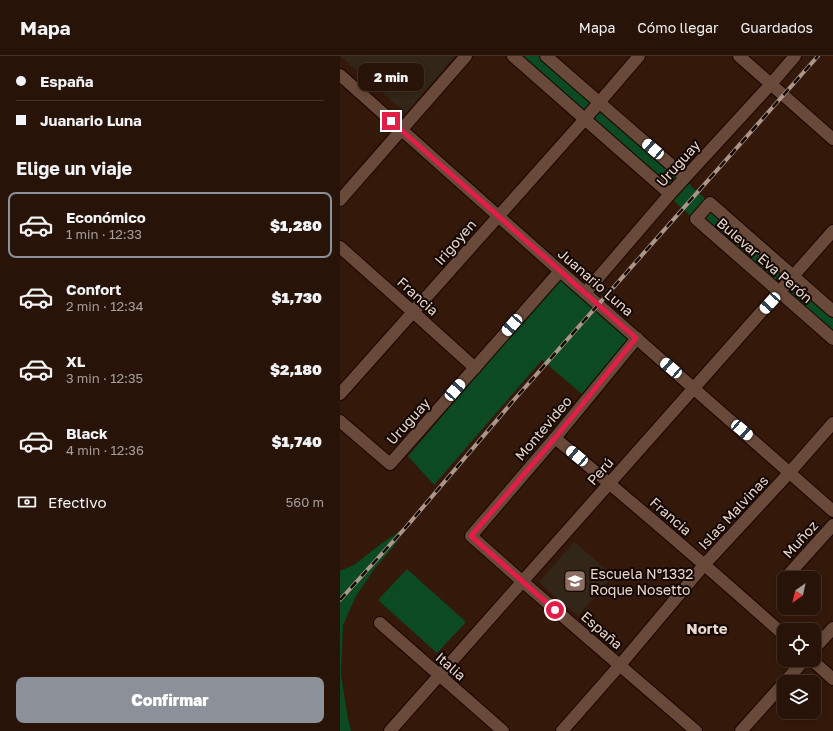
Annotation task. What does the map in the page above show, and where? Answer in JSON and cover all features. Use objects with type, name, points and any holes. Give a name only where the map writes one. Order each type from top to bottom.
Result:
[{"type":"street","points":[[340,200],[466,56]]},
{"type":"street","points":[[513,56],[670,194]]},
{"type":"street","points":[[546,56],[685,177]]},
{"type":"street","name":"Irigoyen","points":[[340,394],[585,119],[639,56]]},
{"type":"street","points":[[738,56],[833,139]]},
{"type":"street","name":"Uruguay","points":[[586,293],[670,194],[795,56]]},
{"type":"street","name":"Juanario Luna","points":[[340,75],[833,511]]},
{"type":"street","name":"Bulevar Eva Perón","points":[[833,310],[710,203],[696,219],[833,339]]},
{"type":"street","name":"Perú","points":[[390,731],[833,231]]},
{"type":"street","name":"Francia","points":[[340,247],[475,368]]},
{"type":"street","name":"Uruguay","points":[[340,421],[390,464],[560,271]]},
{"type":"street","name":"Montevideo","points":[[471,536],[555,438],[636,338]]},
{"type":"street","name":"Islas Malvinas","points":[[562,731],[620,665],[704,564],[790,472],[833,423]]},
{"type":"street","name":"Francia","points":[[555,438],[610,483],[777,629]]},
{"type":"street","name":"Muñoz","points":[[792,571],[833,524]]},
{"type":"street","name":"España","points":[[471,536],[696,731]]},
{"type":"street","name":"Italia","points":[[380,623],[503,731]]},
{"type":"street","points":[[821,641],[833,628]]},
{"type":"street","points":[[790,675],[798,667]]},
{"type":"street","points":[[820,667],[833,679]]},
{"type":"street","points":[[741,731],[777,690]]},
{"type":"shaded area","points":[[340,56],[455,56],[406,113]]},
{"type":"shaded area","name":"Escuela N°1332 Roque Nosetto","points":[[574,542],[613,575],[578,616],[539,582]]},
{"type":"green space","points":[[513,56],[546,56],[685,177],[691,186],[833,311],[833,339],[676,203],[670,194]]},
{"type":"green space","points":[[560,279],[629,338],[582,394],[542,360],[434,485],[408,456]]},
{"type":"green space","points":[[407,526],[394,546],[375,568],[356,596],[343,625],[341,675],[351,731],[340,731],[340,571],[354,565]]},
{"type":"green space","points":[[407,569],[466,622],[437,653],[378,600]]},
{"type":"railway","points":[[340,600],[407,526],[513,401],[818,56]]},
{"type":"place","name":"Escuela N°1332 Roque Nosetto","points":[[575,581]]},
{"type":"district","name":"Norte","points":[[707,628]]},
{"type":"route","points":[[391,121],[636,338],[555,438],[471,536],[555,610]]}]
